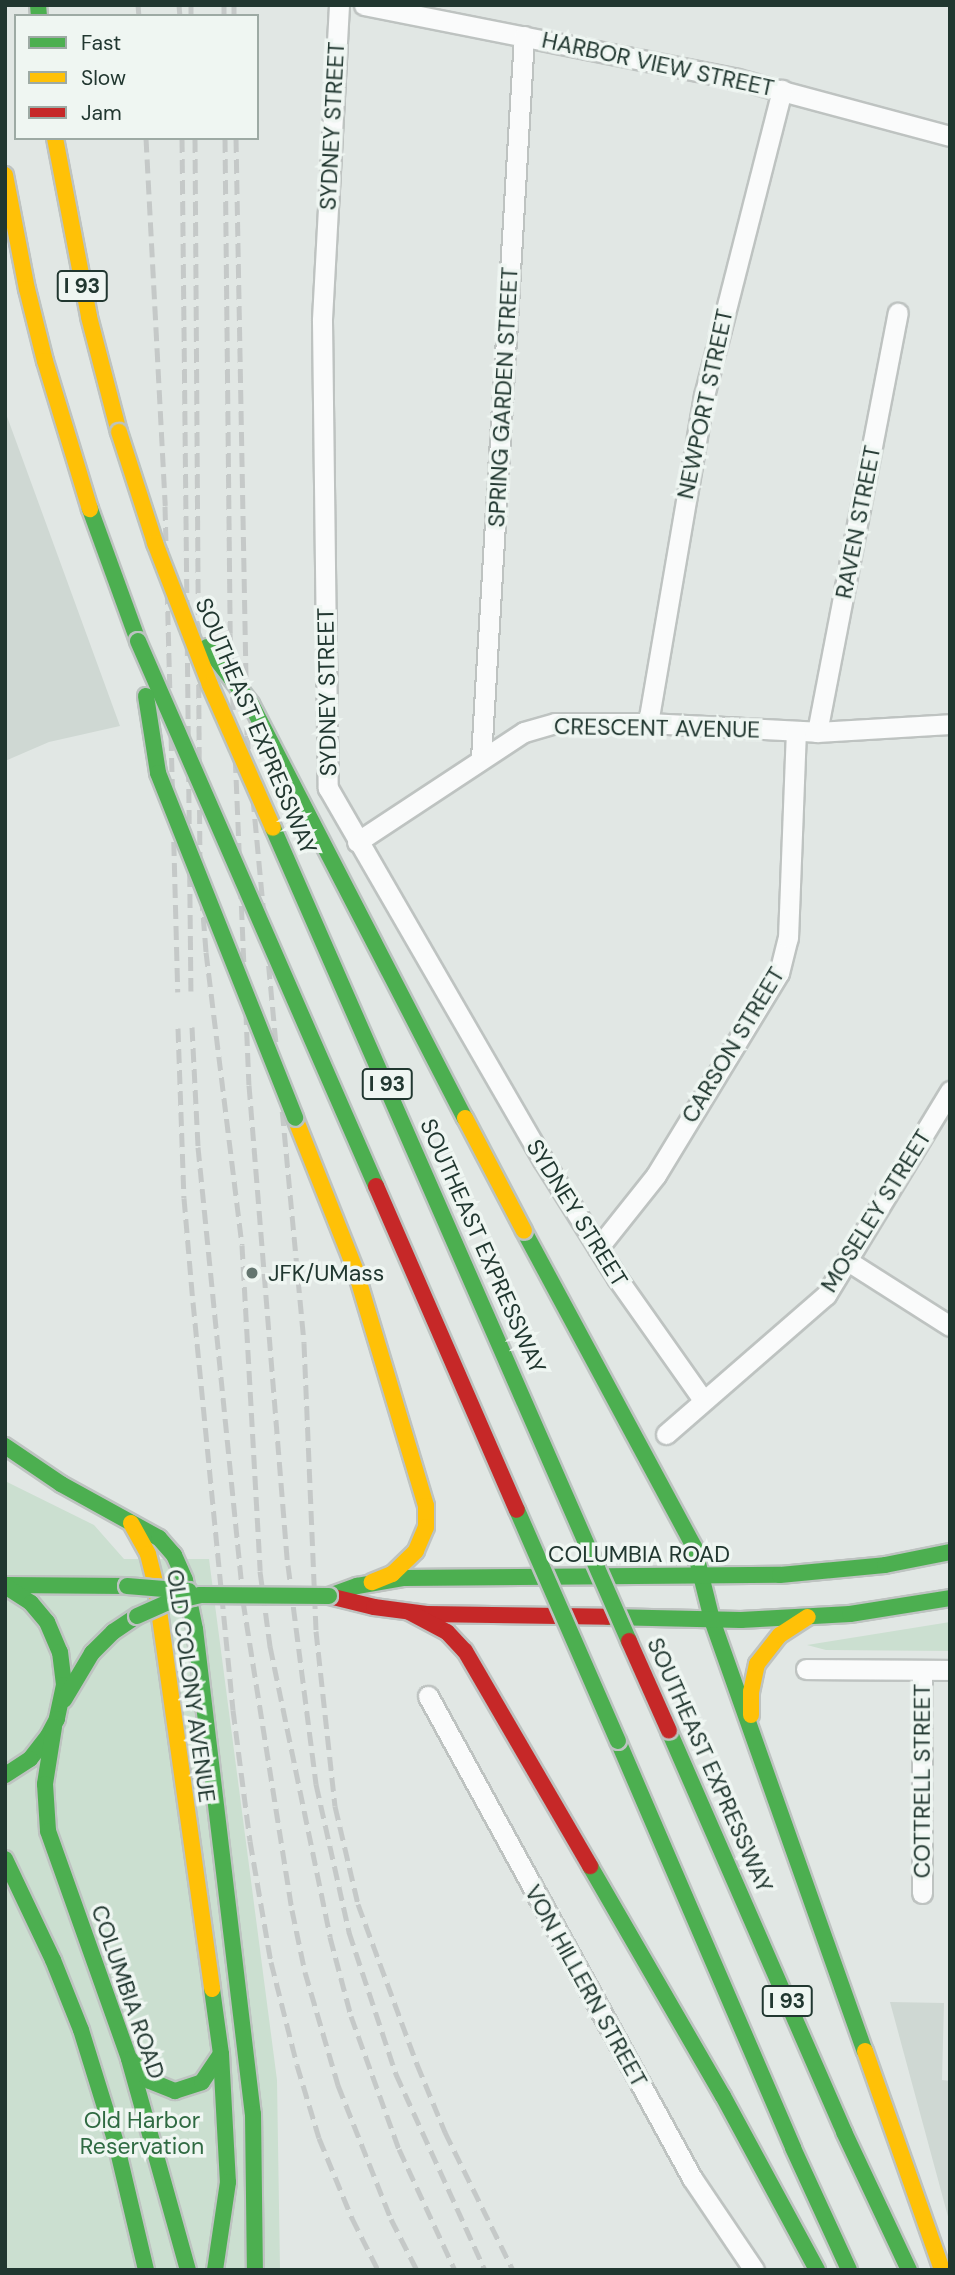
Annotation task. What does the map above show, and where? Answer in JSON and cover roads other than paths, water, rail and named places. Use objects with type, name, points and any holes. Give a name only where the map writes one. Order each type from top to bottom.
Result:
[{"type":"main road","name":"SOUTHEAST EXPRESSWAY","points":[[55,140],[89,317],[119,432],[181,614],[849,2143],[908,2270]]},
{"type":"main road","name":"I 93","points":[[5,176],[30,301],[68,435],[138,641],[793,2148],[849,2270]]},
{"type":"main road","points":[[181,614],[251,704],[524,1231],[694,1546],[712,1620],[942,2270]]},
{"type":"main road","points":[[138,641],[158,773],[217,926],[339,1224],[365,1298],[423,1495],[426,1517],[423,1538],[413,1555],[392,1574],[372,1582]]},
{"type":"main road","points":[[6,1446],[61,1484],[125,1517]]},
{"type":"main road","points":[[5,1466],[61,1484]]},
{"type":"main road","name":"OLD COLONY AVENUE","points":[[125,1517],[148,1555],[155,1581],[221,2054],[228,2182],[215,2270]]},
{"type":"main road","name":"OLD COLONY AVENUE","points":[[125,1517],[159,1538],[174,1555],[185,1580],[192,1609],[253,2114],[255,2270]]},
{"type":"main road","name":"COLUMBIA ROAD","points":[[328,1596],[372,1582],[439,1576],[703,1577],[830,1571],[950,1552]]},
{"type":"main road","points":[[5,1585],[37,1609],[55,1637],[64,1677],[60,1710],[54,1727],[30,1759],[5,1775]]},
{"type":"main road","name":"COLUMBIA ROAD","points":[[5,1585],[127,1586],[210,1595],[328,1596],[409,1612],[712,1620],[808,1617],[889,1609],[950,1598]]},
{"type":"main road","name":"COLUMBIA ROAD","points":[[60,1710],[92,1653],[113,1632],[137,1616],[175,1600],[210,1595]]},
{"type":"main road","points":[[409,1612],[447,1632],[465,1651],[480,1674],[723,2096],[817,2270]]},
{"type":"main road","points":[[755,1740],[751,1692],[757,1664],[780,1635],[808,1617]]},
{"type":"main road","name":"COLUMBIA ROAD","points":[[54,1727],[45,1784],[48,1831],[130,2059],[188,2270]]},
{"type":"main road","points":[[5,1859],[53,1960],[82,2030],[119,2154],[146,2270]]},
{"type":"main road","points":[[130,2059],[150,2081],[175,2091],[202,2082],[213,2070],[221,2054]]},
{"type":"street","name":"SYDNEY STREET","points":[[339,5],[322,321],[328,789],[598,1248],[703,1400]]},
{"type":"street","name":"HARBOR VIEW STREET","points":[[364,5],[782,89],[950,136]]},
{"type":"street","name":"SPRING GARDEN STREET","points":[[481,758],[524,36]]},
{"type":"street","name":"NEWPORT STREET","points":[[648,723],[704,396],[782,89]]},
{"type":"street","name":"RAVEN STREET","points":[[817,732],[898,313]]},
{"type":"street","name":"CRESCENT AVENUE","points":[[357,842],[524,732],[555,723],[648,723],[817,732],[950,724]]},
{"type":"street","name":"CARSON STREET","points":[[598,1248],[656,1175],[782,964],[788,938],[796,731]]},
{"type":"street","name":"MOSELEY STREET","points":[[666,1434],[818,1302],[848,1262],[950,1091]]},
{"type":"street","points":[[848,1262],[950,1326]]},
{"type":"street","points":[[806,1669],[950,1670]]},
{"type":"street","name":"COTTRELL STREET","points":[[922,1670],[922,1893]]},
{"type":"street","name":"VON HILLERN STREET","points":[[429,1696],[692,2178],[754,2270]]},
{"type":"railway","points":[[138,5],[139,14]]},
{"type":"railway","points":[[179,5],[180,14]]},
{"type":"railway","points":[[191,5],[191,14]]},
{"type":"railway","points":[[224,5],[224,14]]},
{"type":"railway","points":[[234,5],[234,14]]},
{"type":"railway","points":[[146,140],[165,506],[178,992]]},
{"type":"railway","points":[[182,140],[191,991]]},
{"type":"railway","points":[[195,140],[200,875],[206,952],[242,1245],[260,1571],[270,1646],[330,1937],[351,2016],[399,2149],[455,2270]]},
{"type":"railway","points":[[225,140],[230,633],[249,1085],[288,1565],[316,1784],[349,1932],[396,2074],[485,2270]]},
{"type":"railway","points":[[236,140],[247,735],[304,1343],[316,1631],[335,1806],[358,1904],[417,2064],[445,2132],[513,2270]]},
{"type":"railway","points":[[192,1027],[198,1147],[243,1601],[292,1910],[305,1972],[338,2085],[391,2219],[417,2270]]},
{"type":"railway","points":[[178,1028],[184,1198],[193,1302],[233,1710],[250,1841],[271,1962],[297,2065],[319,2138],[352,2218],[378,2270]]},
{"type":"place","name":"JFK/UMass","points":[[252,1273]]},
{"type":"park label","name":"Old Harbor Reservation","points":[[142,2133]]}]
